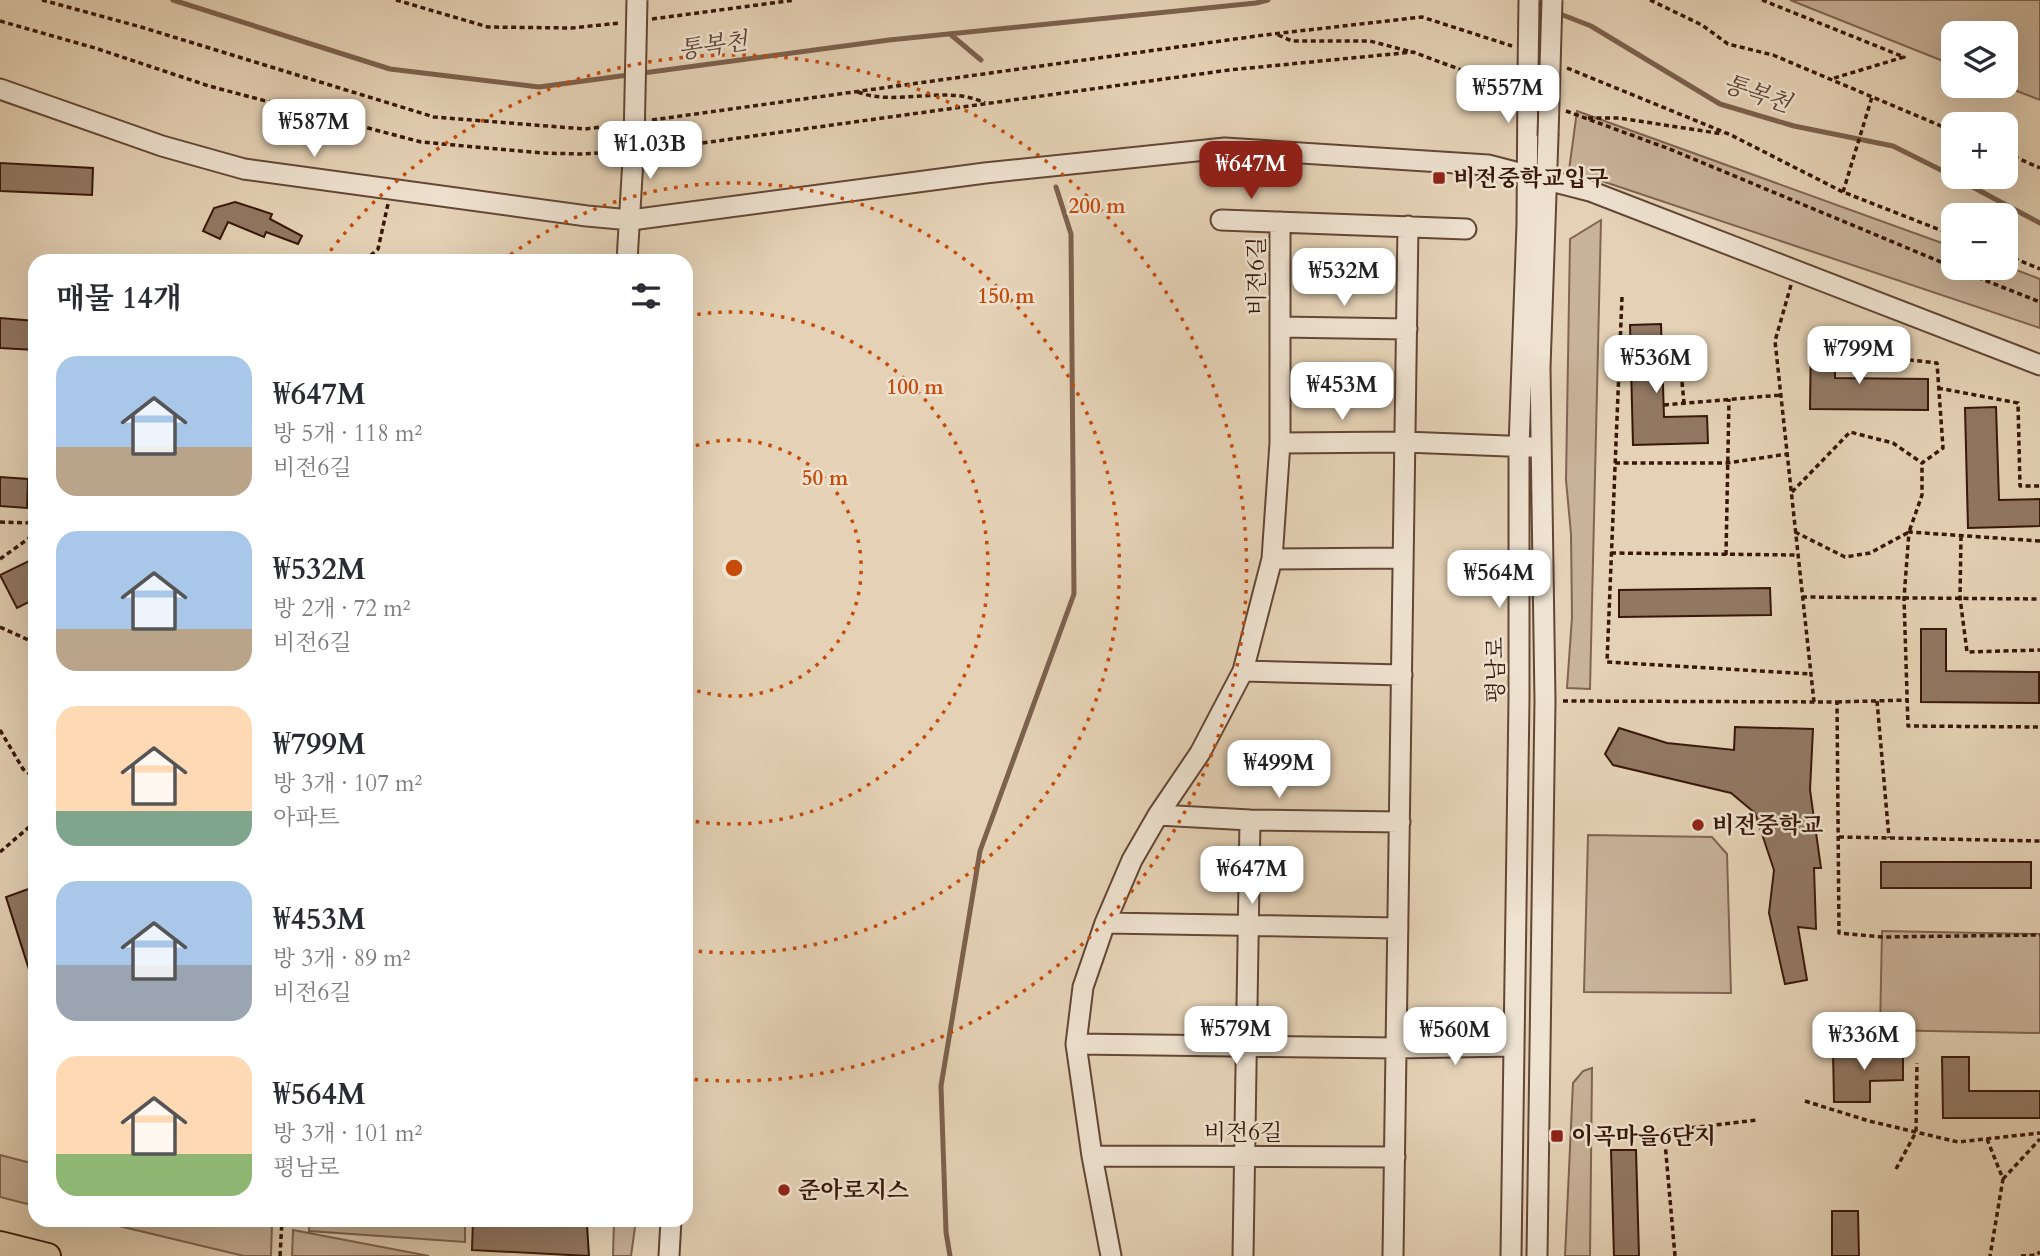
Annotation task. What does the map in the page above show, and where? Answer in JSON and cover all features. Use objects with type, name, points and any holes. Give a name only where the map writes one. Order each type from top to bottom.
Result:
[{"type":"main road","points":[[0,1244],[48,1256]]},
{"type":"street","points":[[628,254],[634,146],[637,0]]},
{"type":"street","name":"평남로","points":[[1511,1256],[1519,699],[1518,447],[1524,335],[1529,0]]},
{"type":"street","points":[[1537,1256],[1545,701],[1540,368],[1552,0]]},
{"type":"street","points":[[0,89],[162,146],[244,170],[631,220],[985,173],[1225,148],[1488,165],[1590,191],[2040,365]]},
{"type":"street","points":[[1221,220],[1280,222]]},
{"type":"street","name":"비전6길","points":[[1111,1256],[1092,1156],[1076,1044],[1083,987],[1105,923],[1132,860],[1158,815],[1200,753],[1243,671],[1272,559],[1280,443],[1280,222],[1466,229]]},
{"type":"street","points":[[1393,1256],[1408,226]]},
{"type":"street","points":[[1280,327],[1407,329]]},
{"type":"street","points":[[1280,443],[1405,442],[1541,446]]},
{"type":"street","points":[[1272,559],[1404,558]]},
{"type":"street","points":[[1243,671],[1402,675]]},
{"type":"street","points":[[1158,815],[1250,820],[1400,822]]},
{"type":"street","points":[[1243,1256],[1250,820]]},
{"type":"street","points":[[1105,923],[1398,928]]},
{"type":"street","points":[[1076,1044],[1396,1048],[1513,1046]]},
{"type":"street","name":"비전6길","points":[[1092,1156],[1395,1157]]},
{"type":"street","points":[[669,1256],[671,1227]]},
{"type":"path","points":[[42,0],[141,27],[434,117],[585,129],[626,124]]},
{"type":"path","points":[[396,0],[488,27],[572,29],[623,23]]},
{"type":"path","points":[[648,20],[795,0]]},
{"type":"path","points":[[1650,0],[1702,25],[1728,44],[1773,55],[1941,126]]},
{"type":"path","points":[[1762,0],[1904,57],[1830,79]]},
{"type":"path","points":[[639,122],[1275,33],[1422,17],[1516,47]]},
{"type":"path","points":[[0,21],[95,48],[209,86],[421,142],[581,154],[987,104],[1229,70],[1413,52]]},
{"type":"path","points":[[1275,33],[1292,41],[1370,41],[1528,85]]},
{"type":"path","points":[[1567,68],[1731,135],[1843,192],[1941,230]]},
{"type":"path","points":[[857,91],[871,97],[924,95],[974,98],[987,104]]},
{"type":"path","points":[[1843,192],[1872,97]]},
{"type":"path","points":[[1563,109],[1672,150],[1941,262]]},
{"type":"path","points":[[1586,118],[1619,118],[1731,135]]},
{"type":"path","points":[[2018,158],[2040,168]]},
{"type":"path","points":[[372,254],[378,249],[391,190]]},
{"type":"path","points":[[2018,260],[2040,269]]},
{"type":"path","points":[[1795,271],[1775,341],[1814,702]]},
{"type":"path","points":[[1986,280],[2040,302]]},
{"type":"path","points":[[1622,297],[1607,662],[1810,674]]},
{"type":"path","points":[[1874,356],[1937,363],[1943,449],[1922,463]]},
{"type":"path","points":[[1682,382],[1684,403]]},
{"type":"path","points":[[1938,388],[2018,403],[2020,486],[2040,486]]},
{"type":"path","points":[[1664,405],[1781,395]]},
{"type":"path","points":[[1726,555],[1729,400]]},
{"type":"path","points":[[1791,494],[1850,432],[1893,443],[1922,463]]},
{"type":"path","points":[[1615,463],[1727,463],[1787,454]]},
{"type":"path","points":[[1922,463],[1922,495],[1909,532],[1904,598],[1908,726],[2040,727]]},
{"type":"path","points":[[0,522],[28,523]]},
{"type":"path","points":[[1795,532],[1845,557],[1870,553],[1909,532],[2040,541]]},
{"type":"path","points":[[1961,536],[1960,598],[1967,652],[2040,650]]},
{"type":"path","points":[[0,559],[28,539]]},
{"type":"path","points":[[1611,553],[1797,555]]},
{"type":"path","points":[[1801,597],[2040,599]]},
{"type":"path","points":[[0,626],[28,640]]},
{"type":"path","points":[[1545,701],[1907,700]]},
{"type":"path","points":[[1877,701],[1889,838]]},
{"type":"path","points":[[1837,702],[1839,933],[1882,937],[2040,936]]},
{"type":"path","points":[[0,730],[23,769],[28,773]]},
{"type":"path","points":[[0,852],[28,828]]},
{"type":"path","points":[[1838,837],[2040,841]]},
{"type":"path","points":[[1896,1169],[1916,1132],[1917,1063]]},
{"type":"path","points":[[1805,1101],[1958,1142],[2040,1133]]},
{"type":"path","points":[[1675,1256],[1664,1131],[1757,1120]]},
{"type":"path","points":[[1987,1139],[2003,1179],[1990,1256]]},
{"type":"path","points":[[2003,1179],[2040,1139]]},
{"type":"path","points":[[280,1256],[282,1227]]},
{"type":"path","points":[[2021,1256],[2036,1255],[2040,1252]]},
{"type":"shaded area","points":[[1790,0],[2040,0],[2040,100],[2018,91],[2018,21],[1941,21],[1941,60]]},
{"type":"shaded area","points":[[1577,111],[1941,243],[1941,280],[2018,280],[2018,271],[2040,279],[2040,328],[1569,170]]},
{"type":"shaded area","points":[[1601,220],[1590,689],[1567,688],[1572,617],[1571,534],[1566,480],[1570,239]]},
{"type":"shaded area","points":[[1588,835],[1712,837],[1727,854],[1731,993],[1584,992]]},
{"type":"shaded area","points":[[1882,931],[2040,934],[2040,1033],[1880,1030]]},
{"type":"shaded area","points":[[1592,1068],[1590,1256],[1565,1256],[1573,1083],[1583,1071]]},
{"type":"shaded area","points":[[0,1155],[28,1162],[28,1204],[0,1197]]},
{"type":"shaded area","points":[[123,1227],[272,1227],[271,1256],[244,1256]]},
{"type":"shaded area","points":[[309,1227],[465,1227],[465,1242],[309,1231]]},
{"type":"shaded area","points":[[614,1227],[635,1227],[631,1256],[613,1256]]},
{"type":"shaded area","points":[[293,1230],[429,1256],[292,1256]]},
{"type":"building","points":[[0,163],[93,168],[92,195],[0,191]]},
{"type":"building","points":[[235,202],[272,214],[270,219],[302,236],[298,244],[266,232],[264,237],[228,222],[220,239],[203,231],[214,208]]},
{"type":"building","points":[[0,318],[28,320],[28,350],[0,348]]},
{"type":"building","points":[[1661,324],[1664,417],[1707,416],[1708,443],[1633,445],[1630,325]]},
{"type":"building","points":[[1811,335],[1835,335],[1835,378],[1928,379],[1928,410],[1810,409]]},
{"type":"building","points":[[1996,407],[1999,500],[2040,499],[2040,526],[1968,528],[1965,408]]},
{"type":"building","points":[[0,477],[28,479],[27,508],[0,506]]},
{"type":"building","points":[[28,561],[28,602],[17,608],[0,575]]},
{"type":"building","points":[[1770,588],[1771,615],[1619,617],[1619,590]]},
{"type":"building","points":[[1921,629],[1946,629],[1946,671],[2039,672],[2039,703],[1921,702]]},
{"type":"building","points":[[1735,727],[1813,729],[1810,790],[1821,868],[1814,868],[1816,929],[1798,927],[1807,980],[1785,984],[1769,913],[1774,870],[1755,813],[1731,793],[1613,765],[1605,754],[1619,728],[1667,743],[1734,750]]},
{"type":"building","points":[[1881,862],[2031,862],[2031,888],[1881,888]]},
{"type":"building","points":[[28,889],[28,966],[6,897]]},
{"type":"building","points":[[1885,1047],[1903,1047],[1903,1080],[1870,1081],[1870,1102],[1834,1102],[1833,1051],[1885,1051]]},
{"type":"building","points":[[1942,1057],[1969,1057],[1969,1091],[2040,1091],[2040,1118],[1943,1118]]},
{"type":"building","points":[[1611,1150],[1636,1150],[1639,1256],[1614,1256]]},
{"type":"building","points":[[1832,1211],[1858,1211],[1859,1256],[1832,1256]]},
{"type":"building","points":[[473,1227],[587,1227],[589,1256],[472,1250]]},
{"type":"waterway","name":"통복천","points":[[173,0],[390,69],[539,87],[889,40],[1268,0]]},
{"type":"waterway","name":"통복천","points":[[1555,12],[1591,26],[1720,104],[1794,126],[1893,146],[1941,170]]},
{"type":"waterway","points":[[950,34],[981,60]]},
{"type":"waterway","points":[[950,1256],[946,1232],[941,1086],[980,851],[1074,594],[1071,234],[1056,187]]},
{"type":"waterway","name":"통복천","points":[[1976,189],[2040,223]]},
{"type":"place","name":"비전중학교입구","points":[[1439,178]]},
{"type":"place","name":"비전중학교","points":[[1698,825]]},
{"type":"place","name":"이곡마을6단지","points":[[1557,1136]]},
{"type":"place","name":"준아로지스","points":[[784,1190]]}]
